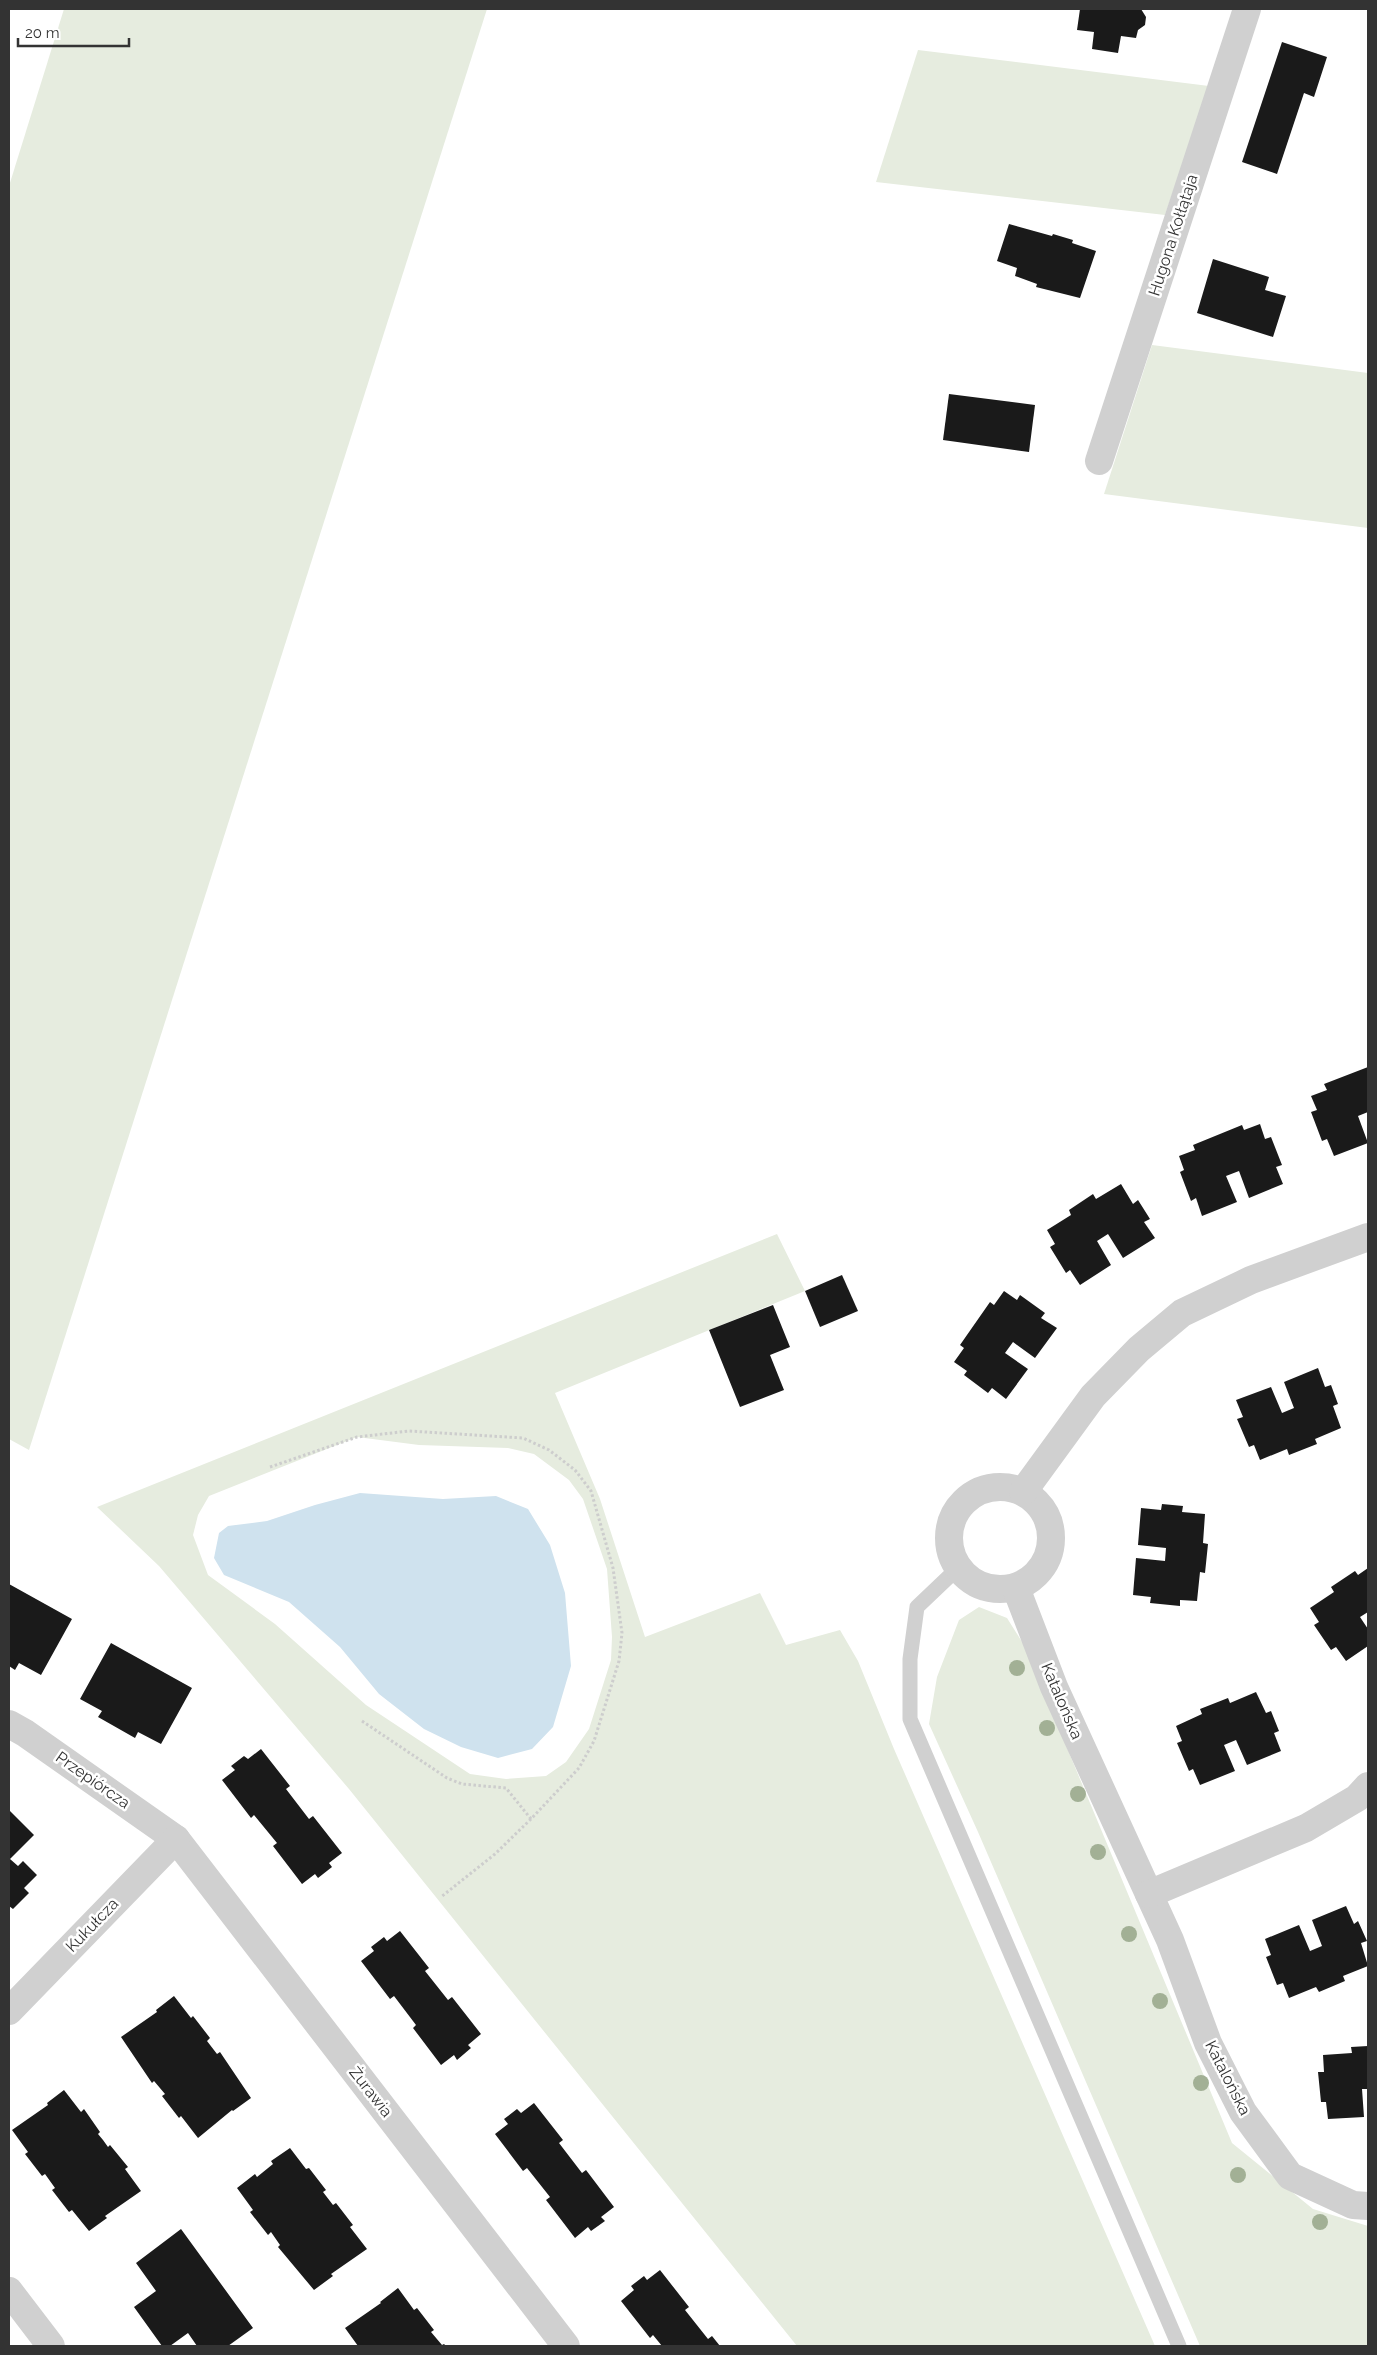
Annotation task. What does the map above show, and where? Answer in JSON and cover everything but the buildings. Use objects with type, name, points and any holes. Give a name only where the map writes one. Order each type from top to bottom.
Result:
[{"type":"street","name":"Hugona Kołłątaja","points":[[1099,461],[1247,9]]},
{"type":"street","points":[[1022,1492],[1093,1396],[1138,1349],[1182,1313],[1251,1280],[1368,1237]]},
{"type":"street","points":[[1006,1487],[1022,1492],[1037,1502],[1047,1516],[1051,1533],[1050,1550],[1043,1567],[1032,1580],[1016,1588],[1000,1590],[984,1587],[969,1580],[958,1568],[950,1554],[948,1537],[951,1521],[959,1506],[972,1494],[989,1488],[1006,1487]]},
{"type":"street","name":"Katalońska","points":[[1016,1588],[1054,1687],[1170,1940],[1208,2043],[1243,2112],[1290,2176],[1353,2205],[1368,2206]]},
{"type":"street","name":"Przepiórcza","points":[[9,1724],[42,1744],[176,1838]]},
{"type":"street","points":[[1149,1894],[1306,1828],[1357,1798],[1368,1786]]},
{"type":"street","name":"Kukułcza","points":[[9,2011],[176,1838]]},
{"type":"street","name":"Żurawia","points":[[176,1838],[566,2346]]},
{"type":"street","points":[[9,2291],[51,2346]]},
{"type":"lane","points":[[958,1568],[917,1607],[910,1659],[910,1719],[1179,2346]]},
{"type":"path","points":[[270,1467],[358,1437],[409,1431],[523,1438],[549,1450],[575,1470],[590,1491],[613,1568],[622,1633],[619,1661],[594,1741],[579,1768],[531,1819],[495,1854],[440,1897]]},
{"type":"path","points":[[362,1721],[447,1778],[462,1784],[506,1788],[531,1819]]},
{"type":"shaded area","points":[[64,9],[487,9],[29,1450],[9,1439],[9,186]]},
{"type":"shaded area","points":[[918,50],[1209,86],[1165,215],[876,182]]},
{"type":"shaded area","points":[[1152,345],[1368,373],[1368,528],[1104,494]]},
{"type":"shaded area","points":[[777,1234],[805,1291],[555,1393],[600,1499],[645,1637],[760,1593],[786,1645],[840,1630],[858,1661],[894,1749],[1155,2346],[797,2346],[349,1789],[159,1566],[97,1507]],"holes":[[[357,1437],[419,1445],[508,1448],[534,1454],[569,1480],[583,1499],[607,1569],[612,1637],[611,1660],[589,1729],[566,1762],[546,1776],[506,1779],[470,1774],[366,1705],[275,1624],[208,1575],[193,1535],[198,1515],[209,1496]]]},
{"type":"shaded area","points":[[979,1607],[1007,1618],[1024,1645],[1232,2143],[1313,2209],[1368,2226],[1368,2346],[1200,2346],[978,1832],[929,1724],[937,1677],[959,1620]]},
{"type":"water","points":[[360,1493],[443,1499],[496,1496],[528,1509],[550,1545],[565,1593],[571,1666],[553,1727],[532,1749],[498,1758],[461,1747],[424,1729],[379,1694],[340,1647],[289,1602],[224,1575],[214,1558],[219,1533],[228,1526],[267,1521]]}]
